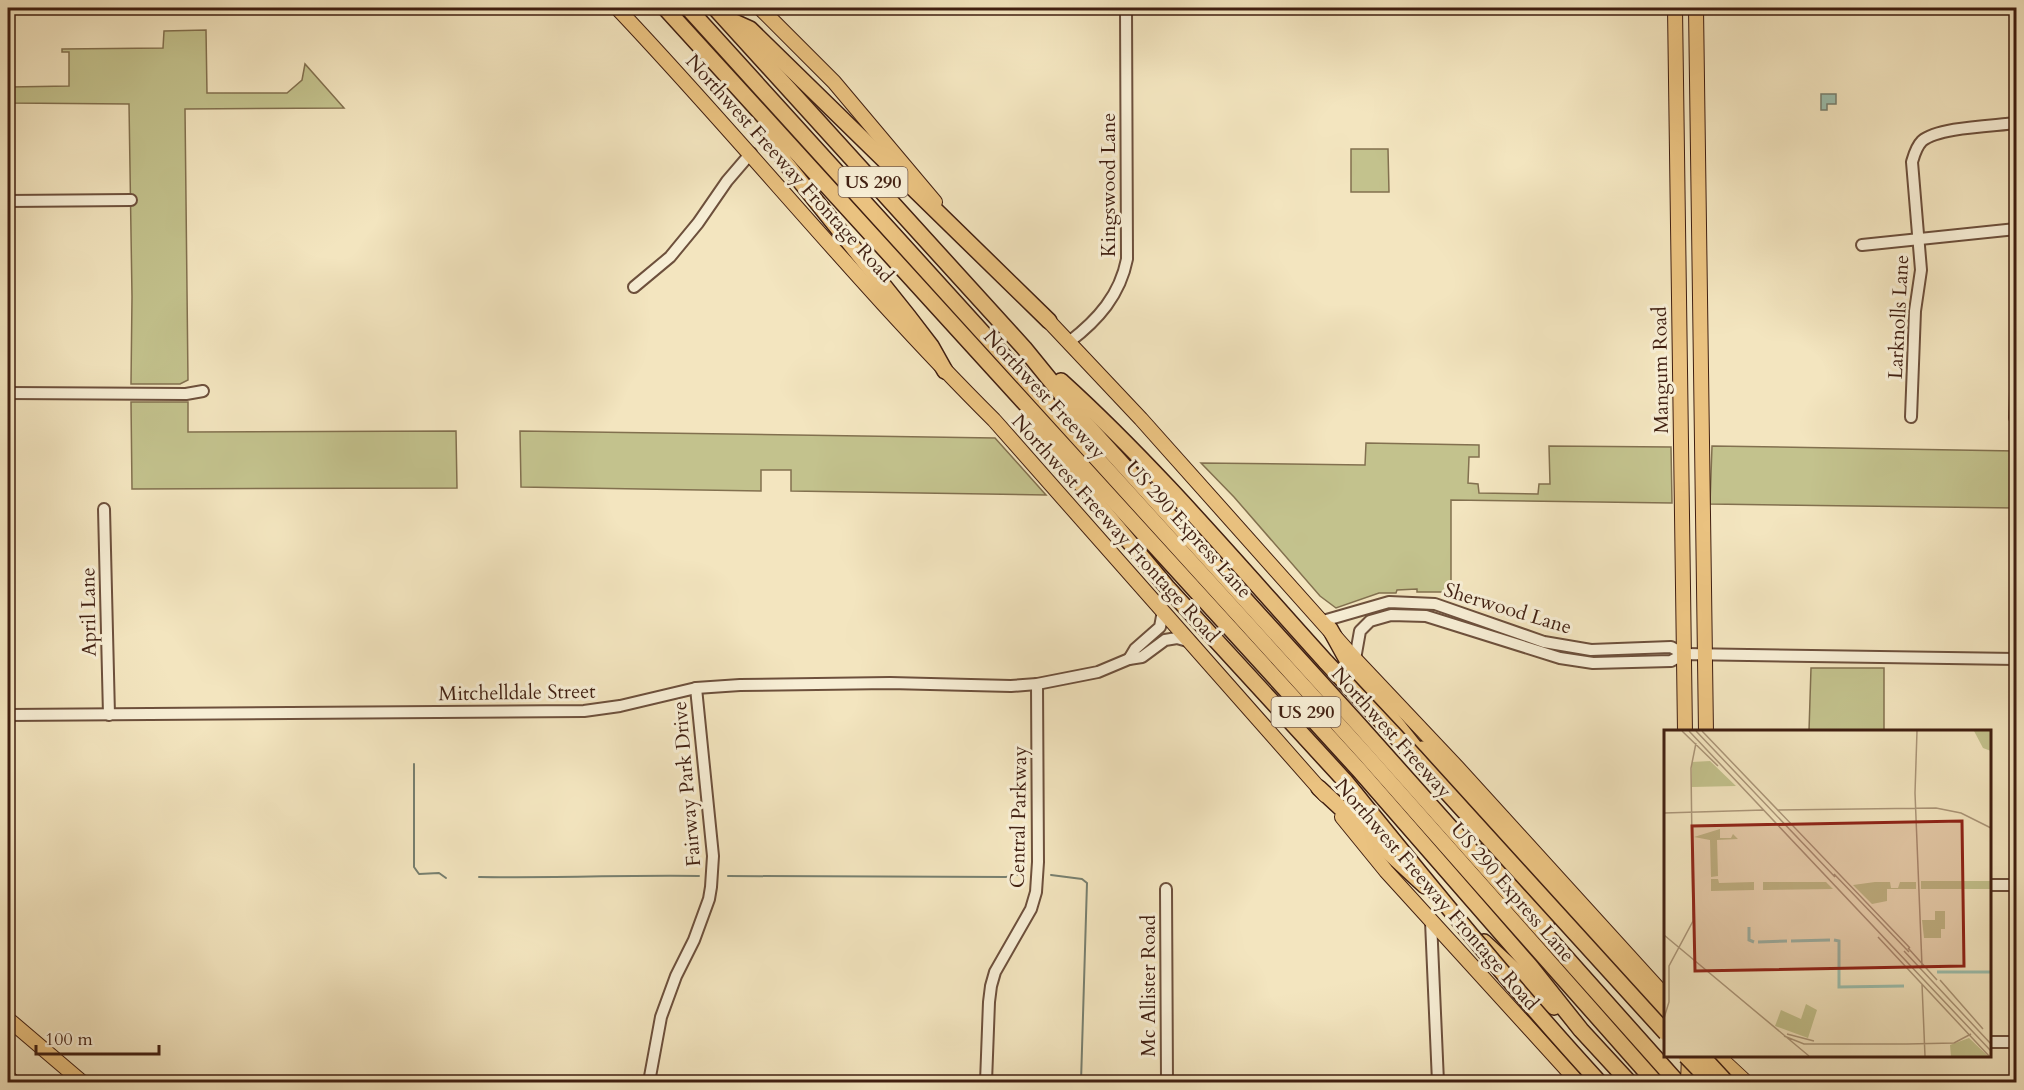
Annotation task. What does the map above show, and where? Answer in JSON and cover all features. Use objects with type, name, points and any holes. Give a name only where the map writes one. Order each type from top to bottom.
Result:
[{"type":"highway","name":"Northwest Freeway","points":[[665,8],[1359,770],[1629,1083]]},
{"type":"highway","name":"US 290 Express Lane","points":[[688,8],[1365,754],[1655,1082]]},
{"type":"highway","name":"Northwest Freeway","points":[[719,12],[1024,348],[1085,423],[1359,725],[1677,1083]]},
{"type":"highway","points":[[719,12],[750,29],[1049,321]]},
{"type":"highway","points":[[770,123],[784,162],[908,316],[931,346],[945,371]]},
{"type":"highway","points":[[1024,348],[1107,422],[1416,757],[1664,1032]]},
{"type":"highway","points":[[1023,400],[1030,423],[1132,546],[1345,781],[1473,939],[1599,1083]]},
{"type":"highway","points":[[1326,625],[1352,667],[1399,725],[1555,935],[1564,957]]},
{"type":"highway","points":[[1399,725],[1664,1002]]},
{"type":"highway","points":[[1319,788],[1552,1006],[1581,1030]]},
{"type":"highway","points":[[1689,1057],[1711,1083]]},
{"type":"highway","points":[[1705,1057],[1731,1079]]},
{"type":"main road","name":"Northwest Freeway Frontage Road","points":[[617,8],[751,153],[945,371],[994,420],[1319,788],[1386,871],[1578,1083]]},
{"type":"main road","points":[[760,8],[834,82],[948,217],[1069,342],[1355,659],[1457,767],[1664,1002]]},
{"type":"main road","name":"Mangum Road","points":[[1675,8],[1684,730]]},
{"type":"main road","name":"Mangum Road","points":[[1696,8],[1706,730]]},
{"type":"main road","points":[[1676,39],[1697,39]]},
{"type":"main road","points":[[1678,254],[1698,253]]},
{"type":"main road","points":[[1683,538],[1702,539]]},
{"type":"main road","points":[[8,1019],[82,1083]]},
{"type":"main road","points":[[1688,1057],[1688,1083]]},
{"type":"main road","points":[[1704,1057],[1706,1083]]},
{"type":"main road","points":[[1719,1057],[1731,1079],[1746,1083]]},
{"type":"main road","points":[[1731,1079],[1733,1057]]},
{"type":"street","name":"Kingswood Lane","points":[[1069,342],[1105,308],[1124,273],[1127,259],[1126,8]]},
{"type":"street","name":"Larknolls Lane","points":[[1911,417],[1915,311],[1921,270],[1912,162],[1917,148],[1922,142],[1939,133],[2016,123]]},
{"type":"street","points":[[634,287],[670,257],[751,153]]},
{"type":"street","points":[[8,201],[131,200]]},
{"type":"street","points":[[1862,245],[2016,229]]},
{"type":"street","points":[[8,393],[186,394],[203,391]]},
{"type":"street","points":[[2015,418],[2016,392]]},
{"type":"street","name":"April Lane","points":[[104,509],[109,715]]},
{"type":"street","name":"Sherwood Lane","points":[[1326,625],[1389,602],[1435,604],[1544,642],[1591,650],[1671,647],[1684,654],[2016,659]]},
{"type":"street","name":"Mitchelldale Street","points":[[1129,659],[1135,649],[1160,627],[1163,611]]},
{"type":"street","name":"Sherwood Lane","points":[[1355,659],[1360,631],[1370,621],[1391,615],[1426,616],[1539,653],[1593,663],[1671,661],[1684,654]]},
{"type":"street","name":"Mitchelldale Street","points":[[8,715],[584,711],[620,706],[696,688],[740,685],[890,683],[1011,686],[1037,684],[1098,672],[1129,659],[1142,657],[1165,640],[1177,638],[1191,642]]},
{"type":"street","name":"Central Parkway","points":[[986,1083],[988,1002],[991,986],[995,972],[1031,909],[1036,892],[1038,862],[1037,684]]},
{"type":"street","name":"Fairway Park Drive","points":[[649,1083],[661,1017],[676,976],[694,940],[711,887],[712,846],[696,688]]},
{"type":"street","points":[[1991,885],[2016,885]]},
{"type":"street","name":"Mc Allister Road","points":[[1166,889],[1167,1083]]},
{"type":"street","points":[[1431,921],[1438,1083]]},
{"type":"street","points":[[1991,1042],[2016,1042]]},
{"type":"shaded area","points":[[206,30],[207,93],[287,93],[302,80],[305,64],[344,108],[185,109],[188,380],[180,384],[131,384],[129,104],[10,103],[10,87],[69,86],[69,52],[62,52],[62,49],[163,48],[164,31]]},
{"type":"shaded area","points":[[1821,94],[1836,94],[1836,104],[1827,104],[1827,110],[1821,110]]},
{"type":"shaded area","points":[[1351,149],[1388,149],[1389,192],[1351,192]]},
{"type":"shaded area","points":[[131,402],[188,402],[188,432],[456,431],[457,488],[132,489]]},
{"type":"shaded area","points":[[520,431],[995,438],[1046,495],[791,491],[791,470],[761,470],[761,491],[521,487]]},
{"type":"shaded area","points":[[1366,443],[1479,445],[1479,457],[1469,457],[1468,483],[1478,484],[1479,493],[1538,494],[1539,484],[1550,484],[1549,446],[1671,447],[1672,503],[1451,500],[1451,592],[1397,590],[1396,593],[1379,593],[1336,608],[1320,596],[1234,497],[1201,463],[1365,465]]},
{"type":"shaded area","points":[[1712,446],[2016,451],[2016,508],[1710,504]]},
{"type":"shaded area","points":[[1811,668],[1884,668],[1884,730],[1809,730]]},
{"type":"waterway","points":[[414,764],[414,867],[419,874],[439,873],[446,878]]},
{"type":"waterway","points":[[728,876],[1006,877],[1020,874]]},
{"type":"waterway","points":[[1051,875],[1082,879],[1087,883],[1081,1082]]},
{"type":"waterway","points":[[479,877],[699,876]]},
{"type":"railway","points":[[8,1070],[22,1082]]}]
